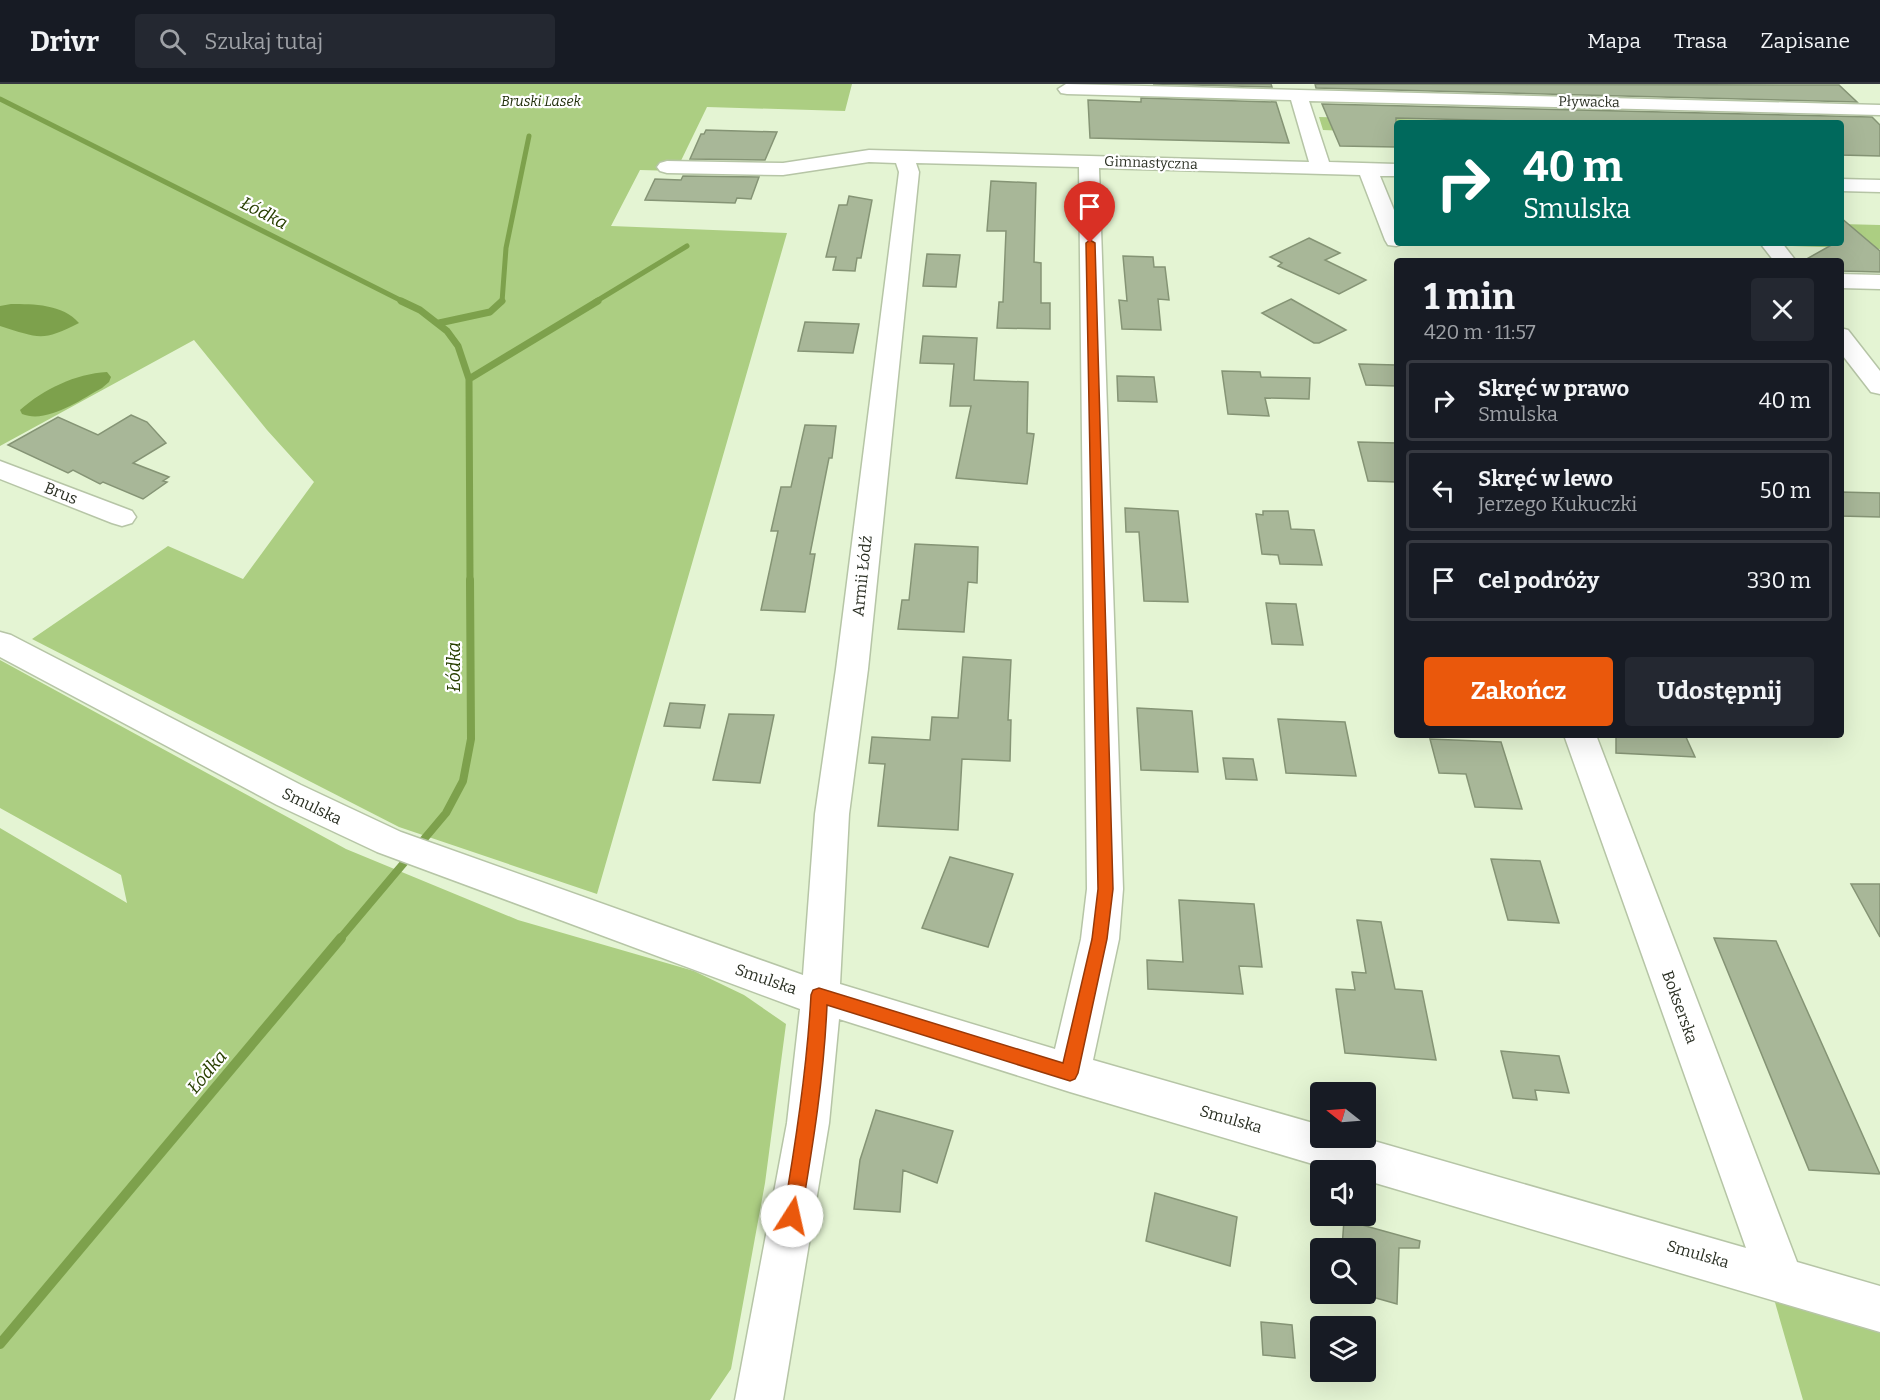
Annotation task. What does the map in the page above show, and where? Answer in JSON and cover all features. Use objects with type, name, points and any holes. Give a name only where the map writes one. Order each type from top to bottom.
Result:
[{"type":"street","name":"Pływacka","points":[[1067,89],[1880,110]]},
{"type":"street","points":[[1298,95],[1321,168]]},
{"type":"street","points":[[1666,104],[1679,120]]},
{"type":"street","name":"Gimnastyczna","points":[[667,167],[783,169],[828,164],[861,157],[905,159],[913,157],[1394,170]]},
{"type":"street","name":"Armii Łódź","points":[[759,1400],[808,1124],[817,1048],[832,814],[852,669],[909,172],[905,159]]},
{"type":"street","points":[[1070,1073],[1100,939],[1105,889],[1089,161]]},
{"type":"street","points":[[1368,169],[1394,234]]},
{"type":"street","points":[[1844,184],[1880,186]]},
{"type":"street","points":[[1773,246],[1783,258]]},
{"type":"street","points":[[1844,281],[1880,282]]},
{"type":"street","points":[[1844,340],[1880,387]]},
{"type":"street","name":"Brus","points":[[0,469],[122,517]]},
{"type":"street","name":"Smulska","points":[[0,643],[289,795],[388,842],[797,991],[819,995],[1070,1073],[1880,1309]]},
{"type":"street","name":"Bokserska","points":[[1581,738],[1780,1278]]},
{"type":"green space","name":"Bruski Lasek","points":[[0,84],[852,84],[845,111],[707,107],[676,171],[640,170],[611,226],[787,233],[597,894],[399,827],[32,639],[168,546],[243,579],[314,482],[267,430],[194,340],[0,446]]},
{"type":"green space","points":[[1319,117],[1435,120],[1394,120],[1394,133],[1323,130]]},
{"type":"green space","points":[[1844,224],[1880,225],[1880,249],[1792,246],[1844,246]]},
{"type":"green space","points":[[0,660],[346,849],[518,920],[694,971],[744,995],[786,1024],[765,1183],[731,1369],[710,1400],[0,1400],[0,828],[127,903],[121,875],[0,808]]},
{"type":"green space","points":[[1772,1292],[1880,1325],[1880,1400],[1803,1400]]},
{"type":"shaded area","points":[[11,304],[47,306],[65,312],[79,323],[57,333],[40,336],[0,326],[0,306]]},
{"type":"shaded area","points":[[107,372],[111,377],[102,388],[63,409],[42,416],[22,414],[20,410],[39,395],[60,384],[83,376]]},
{"type":"building","points":[[1153,84],[1271,84],[1272,87]]},
{"type":"building","points":[[1315,84],[1839,85],[1857,102],[1316,88]]},
{"type":"building","points":[[1141,98],[1276,102],[1289,143],[1090,138],[1088,100],[1141,102]]},
{"type":"building","points":[[1322,104],[1872,117],[1880,125],[1880,156],[1844,155],[1844,120],[1396,118],[1394,120],[1394,147],[1340,146]]},
{"type":"building","points":[[706,130],[777,132],[765,160],[690,159],[701,134],[704,134]]},
{"type":"building","points":[[683,176],[759,177],[751,199],[737,198],[735,203],[645,200],[655,179],[681,180]]},
{"type":"building","points":[[991,181],[1036,183],[1034,262],[1041,263],[1041,303],[1050,303],[1050,329],[997,328],[999,302],[1003,302],[1006,231],[987,231]]},
{"type":"building","points":[[849,196],[872,200],[861,258],[857,258],[855,271],[833,270],[836,257],[826,257],[839,205],[847,205]]},
{"type":"building","points":[[1844,220],[1880,251],[1880,272],[1844,271],[1844,258],[1808,258],[1830,246],[1844,246]]},
{"type":"building","points":[[1309,238],[1340,253],[1325,260],[1366,280],[1339,294],[1278,266],[1282,263],[1270,257]]},
{"type":"building","points":[[927,254],[960,255],[956,287],[923,286]]},
{"type":"building","points":[[1123,256],[1153,257],[1154,267],[1165,267],[1169,300],[1158,299],[1161,330],[1122,329],[1119,300],[1127,301]]},
{"type":"building","points":[[1291,299],[1346,330],[1319,343],[1314,343],[1262,313]]},
{"type":"building","points":[[805,322],[859,324],[853,353],[798,351]]},
{"type":"building","points":[[923,336],[977,338],[974,380],[1028,382],[1027,433],[1034,434],[1027,484],[956,478],[971,406],[950,406],[954,364],[920,363]]},
{"type":"building","points":[[1359,364],[1394,365],[1394,386],[1366,385]]},
{"type":"building","points":[[1222,371],[1260,372],[1261,377],[1310,378],[1309,399],[1265,398],[1269,416],[1228,414]]},
{"type":"building","points":[[1117,376],[1154,377],[1157,402],[1118,401]]},
{"type":"building","points":[[131,415],[147,422],[166,443],[133,463],[169,477],[163,481],[167,482],[143,499],[103,482],[100,484],[73,470],[68,473],[8,445],[58,417],[98,435]]},
{"type":"building","points":[[805,425],[836,426],[832,458],[829,458],[810,554],[815,554],[805,612],[761,610],[778,531],[771,531],[781,487],[791,487]]},
{"type":"building","points":[[1358,442],[1394,443],[1394,482],[1368,481]]},
{"type":"building","points":[[1844,492],[1880,493],[1880,517],[1844,516]]},
{"type":"building","points":[[1125,508],[1178,511],[1188,602],[1144,601],[1139,532],[1126,532]]},
{"type":"building","points":[[1263,511],[1288,511],[1291,529],[1314,530],[1322,565],[1280,564],[1278,555],[1262,554],[1256,514],[1263,515]]},
{"type":"building","points":[[915,544],[978,547],[977,583],[968,582],[964,632],[898,629],[902,600],[909,600]]},
{"type":"building","points":[[1266,603],[1296,604],[1303,645],[1272,644]]},
{"type":"building","points":[[963,657],[1011,660],[1008,720],[1011,720],[1010,761],[962,759],[958,830],[878,826],[885,764],[869,763],[872,737],[930,740],[932,717],[958,718]]},
{"type":"building","points":[[670,703],[705,705],[700,728],[664,726]]},
{"type":"building","points":[[1137,708],[1192,711],[1198,772],[1141,770]]},
{"type":"building","points":[[729,714],[774,715],[760,783],[713,780]]},
{"type":"building","points":[[1278,719],[1345,722],[1356,776],[1286,773]]},
{"type":"building","points":[[1616,738],[1686,738],[1695,757],[1616,753]]},
{"type":"building","points":[[1430,739],[1501,742],[1522,809],[1475,807],[1466,774],[1439,773]]},
{"type":"building","points":[[1223,758],[1253,759],[1257,780],[1226,779]]},
{"type":"building","points":[[950,857],[1013,874],[988,947],[922,928]]},
{"type":"building","points":[[1491,859],[1540,861],[1559,923],[1508,920]]},
{"type":"building","points":[[1851,884],[1880,884],[1880,937]]},
{"type":"building","points":[[1179,900],[1254,904],[1262,967],[1239,966],[1243,994],[1148,989],[1147,960],[1183,962]]},
{"type":"building","points":[[1357,920],[1381,922],[1395,989],[1422,991],[1436,1060],[1345,1053],[1336,989],[1355,990],[1352,972],[1366,973]]},
{"type":"building","points":[[1714,938],[1776,941],[1880,1174],[1809,1170]]},
{"type":"building","points":[[1501,1051],[1559,1056],[1569,1093],[1535,1090],[1537,1100],[1513,1098]]},
{"type":"building","points":[[876,1110],[953,1131],[937,1183],[903,1170],[900,1212],[854,1209],[860,1160]]},
{"type":"building","points":[[1155,1193],[1237,1217],[1230,1266],[1146,1241]]},
{"type":"building","points":[[1344,1226],[1366,1226],[1420,1241],[1419,1248],[1399,1248],[1397,1304],[1376,1298],[1376,1238],[1343,1238]]},
{"type":"building","points":[[1261,1322],[1292,1325],[1295,1358],[1263,1355]]},
{"type":"waterway","name":"Łódka","points":[[0,99],[404,302]]},
{"type":"waterway","points":[[502,302],[506,248],[529,136]]},
{"type":"waterway","points":[[595,302],[687,246]]},
{"type":"waterway","name":"Łódka","points":[[401,301],[420,310],[447,331],[458,346],[469,379]]},
{"type":"waterway","points":[[439,323],[490,312],[502,301]]},
{"type":"waterway","points":[[469,379],[598,301]]},
{"type":"waterway","name":"Łódka","points":[[469,379],[470,581]]},
{"type":"waterway","name":"Łódka","points":[[339,940],[446,813],[463,781],[471,739],[470,580]]},
{"type":"waterway","name":"Łódka","points":[[0,1344],[341,938]]},
{"type":"route","points":[[792,1216],[808,1124],[817,1048],[819,995],[1070,1073],[1100,939],[1105,889],[1090,243]]}]
